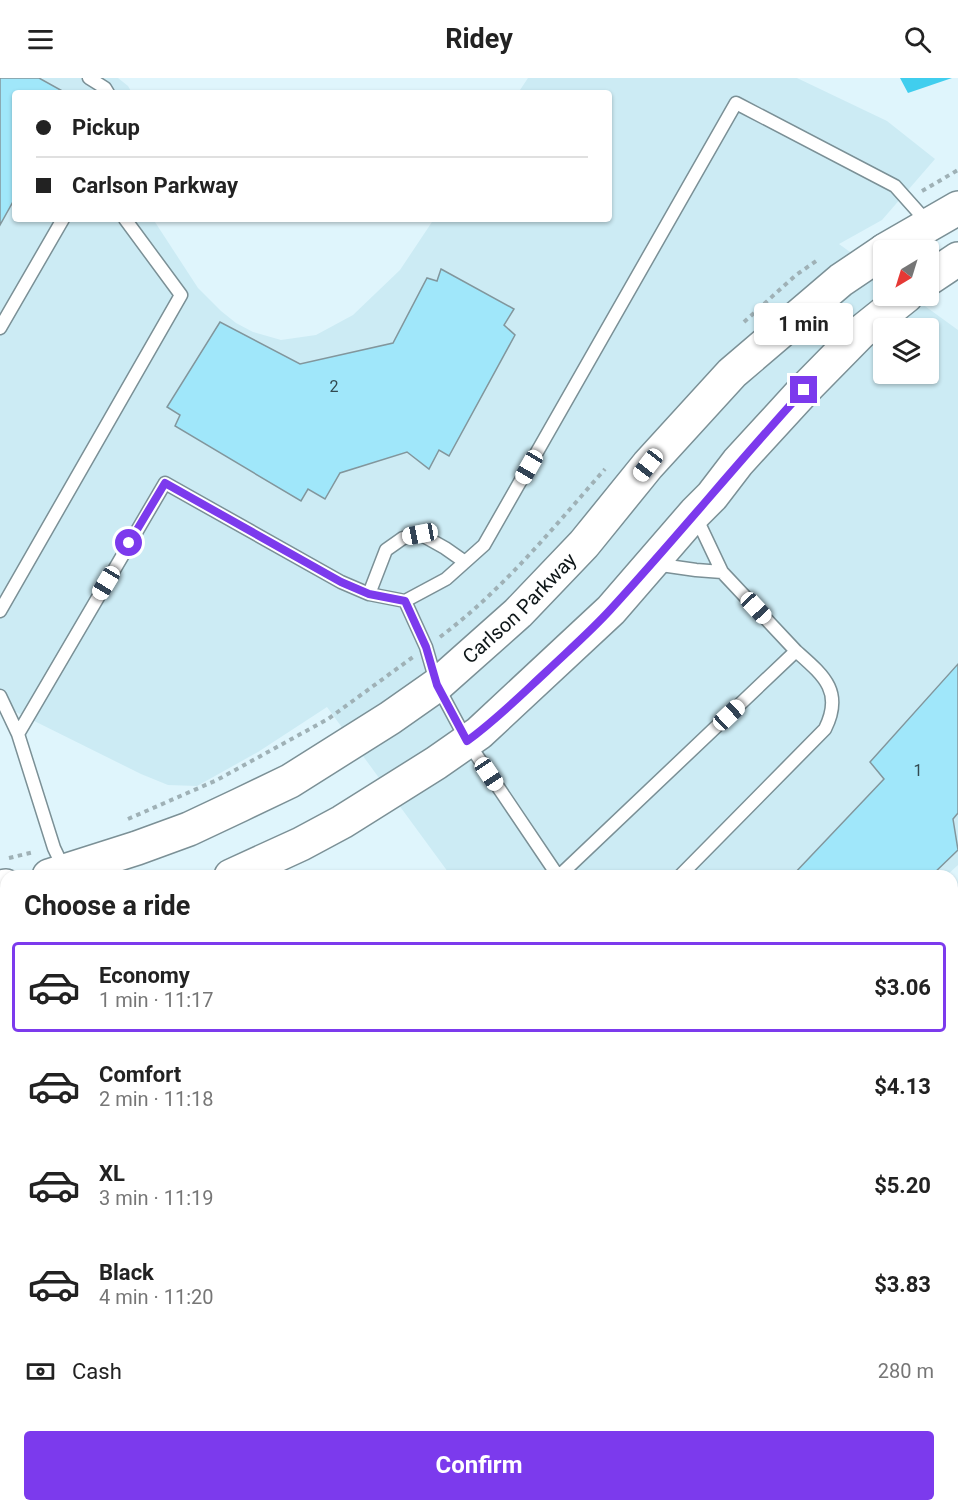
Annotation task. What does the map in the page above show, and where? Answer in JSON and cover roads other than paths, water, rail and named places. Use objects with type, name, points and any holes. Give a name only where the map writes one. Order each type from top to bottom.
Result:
[{"type":"main road","name":"Carlson Parkway","points":[[902,240],[958,208]]},
{"type":"main road","name":"Carlson Parkway","points":[[72,870],[189,829],[280,786],[390,718],[437,685],[518,613],[584,544],[648,465],[732,373],[841,280],[873,258]]},
{"type":"main road","points":[[939,272],[958,259]]},
{"type":"main road","points":[[244,870],[342,822],[436,763],[509,706],[611,610],[765,432],[835,357],[894,306]]},
{"type":"lane","points":[[89,78],[106,90]]},
{"type":"lane","points":[[18,734],[165,483],[341,582],[369,594],[405,601],[446,579],[484,545],[736,103],[895,186],[929,224]]},
{"type":"lane","points":[[0,328],[61,222]]},
{"type":"lane","points":[[0,611],[181,295],[127,222]]},
{"type":"lane","points":[[686,870],[825,729],[831,717],[833,697],[824,675],[796,651],[722,572],[694,513]]},
{"type":"lane","points":[[369,594],[386,550],[403,538],[420,534],[465,562]]},
{"type":"lane","points":[[651,563],[722,572]]},
{"type":"lane","points":[[405,601],[426,647],[437,685],[467,741],[554,870]]},
{"type":"lane","points":[[564,870],[796,651]]},
{"type":"lane","points":[[0,696],[18,734],[59,870]]},
{"type":"water","points":[[900,78],[952,78],[908,93]]}]
